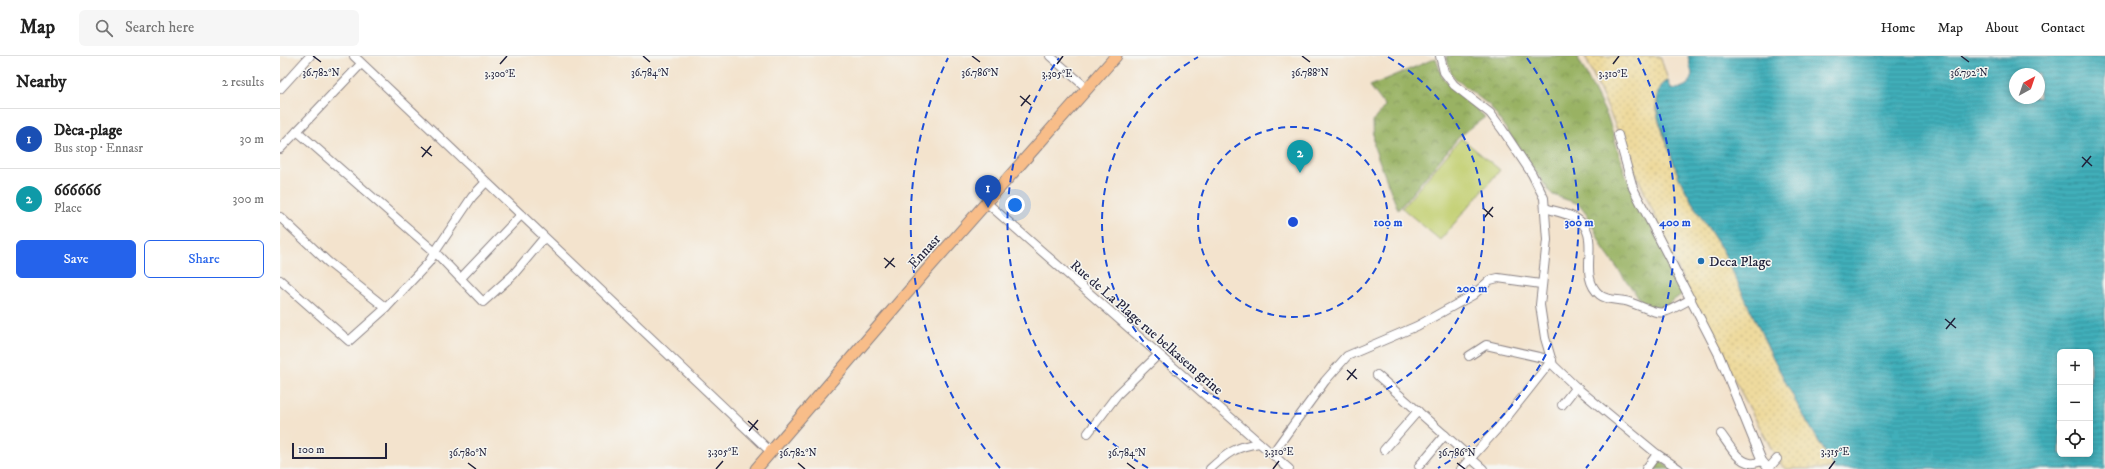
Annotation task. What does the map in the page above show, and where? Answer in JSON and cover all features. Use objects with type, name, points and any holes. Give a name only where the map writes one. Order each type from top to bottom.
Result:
[{"type":"main road","name":"Ennasr","points":[[756,469],[926,271],[1116,56]]},
{"type":"street","points":[[280,89],[310,56]]},
{"type":"street","points":[[354,56],[771,452]]},
{"type":"street","points":[[1050,56],[1088,89]]},
{"type":"street","points":[[1440,56],[1444,72],[1454,85],[1490,113],[1502,129],[1532,174],[1544,198],[1547,240],[1541,284],[1540,305],[1548,353],[1557,369],[1576,387],[1657,454],[1679,469]]},
{"type":"street","points":[[280,148],[361,64]]},
{"type":"street","points":[[297,131],[435,252],[483,302],[513,275],[544,238]]},
{"type":"street","points":[[1618,134],[1633,188],[1719,354],[1762,461],[1769,469],[1777,460]]},
{"type":"street","points":[[280,280],[349,341],[386,308],[429,262],[472,197],[486,182]]},
{"type":"street","name":"Rue de La Plage rue belkasem grine","points":[[987,203],[1289,469]]},
{"type":"street","points":[[1545,208],[1574,217],[1582,223],[1588,232],[1590,248],[1588,270],[1599,295],[1605,298],[1627,301],[1656,314],[1664,314],[1691,299]]},
{"type":"street","points":[[461,278],[521,215]]},
{"type":"street","points":[[280,217],[328,262],[386,308]]},
{"type":"street","points":[[1272,454],[1326,380],[1347,356],[1417,326],[1473,295],[1490,280],[1498,278],[1541,284]]},
{"type":"street","points":[[1469,356],[1486,345],[1552,360]]},
{"type":"street","points":[[1088,433],[1117,395],[1158,355]]},
{"type":"street","points":[[1461,469],[1499,427],[1552,360]]},
{"type":"street","points":[[1377,375],[1483,469]]},
{"type":"street","points":[[1562,405],[1576,387]]},
{"type":"street","points":[[1384,450],[1418,411]]},
{"type":"street","points":[[1721,434],[1736,454],[1745,461],[1750,464],[1762,461]]},
{"type":"street","points":[[1419,466],[1445,435]]},
{"type":"street","points":[[1210,469],[1222,457],[1240,446],[1259,443]]},
{"type":"street","points":[[1646,469],[1657,454]]},
{"type":"green space","points":[[1446,56],[1577,56],[1608,118],[1626,176],[1675,274],[1682,294],[1663,308],[1644,305],[1604,250],[1587,214],[1579,204],[1553,195],[1549,191],[1490,106],[1457,80],[1451,73]]},
{"type":"green space","points":[[1436,58],[1442,77],[1485,117],[1459,137],[1398,210],[1374,147],[1373,121],[1385,106],[1370,86]]},
{"type":"green space","points":[[1461,138],[1500,170],[1440,240],[1402,208]]},
{"type":"green space","points":[[1659,461],[1675,469],[1651,469]]},
{"type":"sand","name":"Deca Plage","points":[[1585,56],[1660,56],[1668,80],[1664,83],[1656,104],[1658,118],[1679,178],[1697,211],[1723,251],[1798,406],[1835,469],[1785,469],[1777,459],[1691,299]]},
{"type":"water","points":[[1688,56],[2105,56],[2105,469],[1835,469],[1798,406],[1770,352],[1723,251],[1697,211],[1679,178],[1658,118],[1657,95],[1660,87],[1668,80],[1671,88],[1678,89],[1689,84],[1692,74]]},
{"type":"place","name":"666666","points":[[1300,173]]},
{"type":"place","name":"Dèca-plage","points":[[988,208]]},
{"type":"place","name":"Deca Plage","points":[[1701,261]]}]
